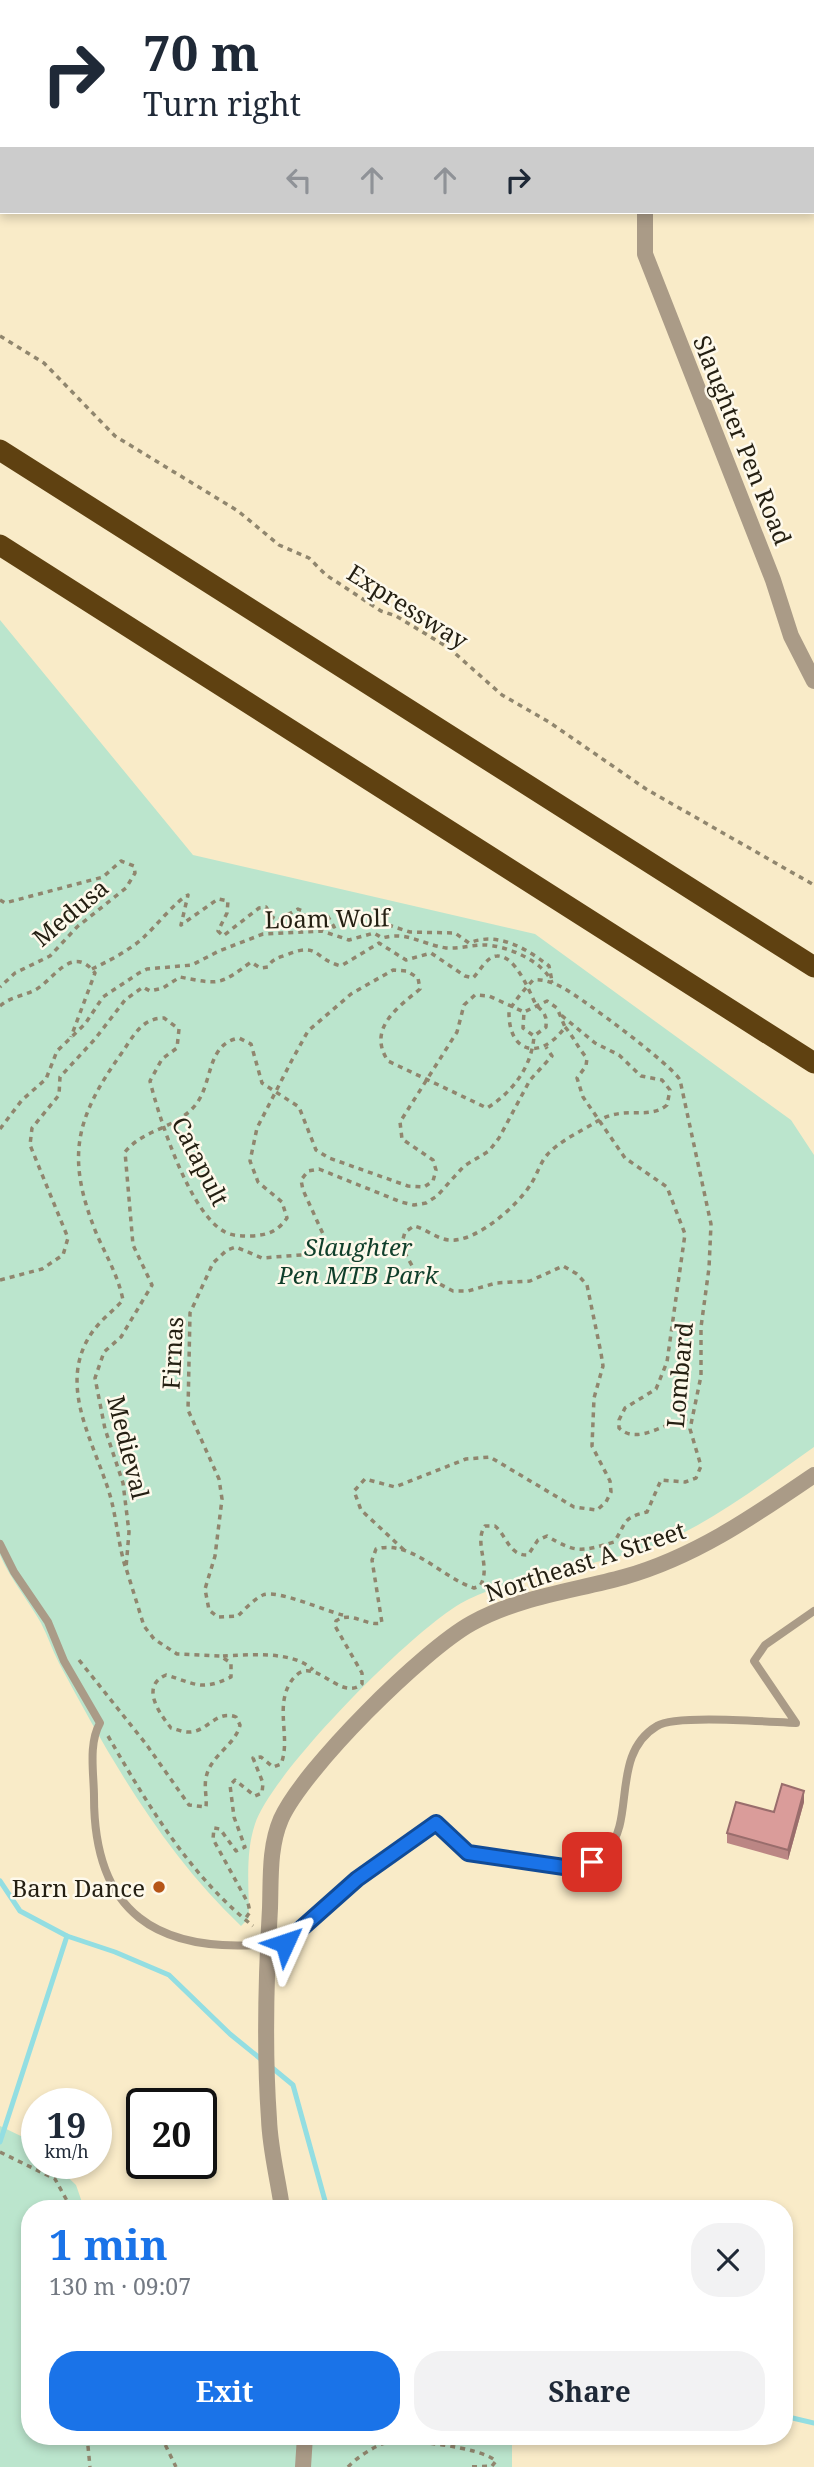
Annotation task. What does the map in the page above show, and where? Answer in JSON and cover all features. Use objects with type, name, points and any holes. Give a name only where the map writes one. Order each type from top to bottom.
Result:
[{"type":"highway","points":[[0,450],[814,967]]},
{"type":"highway","points":[[0,545],[814,1063]]},
{"type":"street","name":"Slaughter Pen Road","points":[[645,214],[645,254],[773,580],[791,636],[814,681]]},
{"type":"street","name":"Northeast A Street","points":[[281,2200],[268,2120],[267,1947],[273,1845],[282,1818],[334,1747],[419,1664],[471,1623],[527,1600],[625,1577],[691,1553],[814,1475]]},
{"type":"street","points":[[303,2467],[304,2445]]},
{"type":"lane","points":[[0,1544],[100,1723],[94,1742],[96,1833],[103,1866],[122,1900],[152,1927],[176,1937],[227,1945],[267,1947],[436,1823],[468,1853],[564,1867],[592,1862],[618,1836],[635,1747],[658,1725],[703,1719],[796,1723],[754,1661],[765,1645],[814,1611]]},
{"type":"path","name":"Expressway","points":[[0,336],[44,363],[115,436],[237,511],[286,549],[309,558],[326,575],[381,611],[396,616],[449,648],[502,695],[550,722],[646,789],[814,886]]},
{"type":"path","name":"Medusa","points":[[0,900],[5,903],[103,877],[121,861],[134,866],[135,873],[127,888],[77,927],[50,956],[15,973],[0,986]]},
{"type":"path","points":[[92,969],[141,940],[174,909],[179,900],[188,895],[181,925],[218,899],[228,901],[227,913],[218,931],[223,936],[259,908],[266,907],[272,918],[278,920],[298,909],[303,911],[306,921],[327,915],[334,927],[349,919],[360,922],[373,920],[410,932],[454,933],[469,943],[487,939],[518,944],[549,966],[553,972],[552,983],[533,980],[509,1011],[514,1037],[522,1046],[532,1049],[546,1047],[565,1027]]},
{"type":"path","name":"Loam Wolf","points":[[0,1129],[22,1100],[46,1079],[57,1051],[109,991],[139,973],[192,965],[264,934],[322,931],[349,940],[364,934],[374,933],[382,938],[398,934],[450,948],[496,946],[536,964],[548,972],[552,983]]},
{"type":"path","points":[[0,1280],[42,1269],[63,1255],[68,1238],[30,1145],[32,1128],[59,1095],[60,1077],[134,992],[143,987],[150,991],[163,988],[180,977],[200,981],[225,981],[236,976],[251,962],[260,968],[268,967],[272,960],[304,947],[316,949],[328,963],[341,966],[379,943],[406,960],[431,953],[465,976],[473,978],[488,959],[496,955],[504,957],[524,981],[536,1004],[545,1015],[546,1027],[534,1035],[523,1028],[524,1012],[536,1004],[547,1001],[595,1043],[609,1048],[641,1076],[662,1080],[670,1090],[667,1105],[650,1114],[621,1111],[598,1120],[547,1155],[523,1195],[489,1225],[462,1238],[449,1240],[414,1226],[405,1232],[401,1246],[415,1271],[453,1291],[468,1291],[496,1283],[530,1280],[564,1266],[577,1274],[587,1285],[603,1366],[594,1398],[592,1446],[610,1481],[611,1492],[606,1502],[597,1510],[573,1507],[490,1457],[466,1459],[395,1487],[371,1480],[360,1482],[354,1491],[361,1510],[407,1552]]},
{"type":"path","points":[[0,1006],[36,990],[67,964],[81,962],[95,973],[71,1038]]},
{"type":"path","name":"Catapult","points":[[126,1568],[115,1534],[107,1484],[93,1452],[80,1409],[75,1372],[81,1350],[94,1328],[123,1300],[118,1279],[85,1205],[77,1171],[77,1142],[98,1088],[141,1025],[164,1018],[179,1029],[180,1042],[177,1048],[162,1059],[150,1081],[160,1120],[201,1208],[226,1233],[262,1236],[278,1230],[287,1218],[282,1202],[258,1182],[250,1161],[257,1128],[308,1031],[332,1009],[393,970],[407,971],[418,978],[420,989],[390,1014],[380,1032],[382,1051],[388,1061],[487,1108],[504,1098],[533,1056],[534,1035]]},
{"type":"path","name":"Lombard","points":[[348,1616],[371,1624],[383,1623],[373,1553],[376,1549],[387,1545],[407,1552],[474,1588],[480,1586],[485,1573],[482,1538],[485,1526],[495,1526],[510,1548],[522,1555],[533,1551],[541,1537],[547,1536],[567,1549],[614,1542],[622,1523],[630,1516],[646,1512],[661,1480],[685,1482],[696,1478],[701,1466],[690,1434],[690,1419],[701,1376],[701,1327],[709,1268],[711,1224],[682,1087],[671,1069],[575,996],[552,983]]},
{"type":"path","name":"Medieval","points":[[313,1670],[307,1663],[274,1657],[177,1654],[154,1640],[144,1626],[126,1568],[128,1524],[123,1483],[105,1429],[95,1378],[104,1352],[121,1337],[152,1285],[133,1245],[125,1152],[135,1139],[177,1121],[188,1112],[203,1093],[216,1050],[225,1040],[239,1038],[251,1045],[262,1083],[299,1107],[316,1150],[329,1158],[408,1186],[424,1187],[433,1181],[436,1170],[433,1160],[402,1139],[400,1122],[457,1032],[464,1005],[475,995],[489,996],[503,1005],[524,1012]]},
{"type":"path","points":[[559,1013],[565,1027],[573,1036],[576,1048],[587,1058],[586,1066],[577,1079],[583,1097],[611,1139],[635,1168],[667,1187],[685,1234],[667,1362],[656,1390],[625,1408],[619,1420],[619,1428],[624,1433],[639,1435],[676,1420],[690,1419]]},
{"type":"path","name":"Firnas","points":[[348,1616],[308,1606],[278,1593],[259,1597],[238,1616],[218,1617],[209,1610],[205,1589],[215,1556],[222,1499],[219,1479],[188,1410],[186,1382],[194,1302],[213,1263],[227,1250],[236,1247],[262,1258],[313,1254],[323,1234],[303,1190],[301,1180],[308,1171],[318,1169],[348,1183],[414,1205],[437,1196],[464,1166],[489,1151],[499,1138],[530,1080],[552,1056],[546,1047]]},
{"type":"path","points":[[245,1919],[250,1912],[248,1903],[212,1833],[217,1827],[236,1851],[245,1847],[234,1816],[230,1785],[235,1780],[251,1794],[262,1793],[263,1783],[253,1758],[261,1757],[273,1767],[281,1764],[285,1694],[296,1675],[313,1670],[345,1688],[357,1688],[362,1684],[362,1673],[335,1626],[336,1621],[348,1616]]},
{"type":"path","points":[[54,1637],[87,1667],[190,1805],[198,1808],[206,1807],[206,1778],[213,1762],[238,1733],[240,1725],[236,1717],[229,1714],[218,1717],[197,1731],[187,1732],[171,1728],[154,1702],[153,1687],[158,1678],[166,1675],[191,1686],[205,1687],[223,1681],[231,1677],[231,1663],[220,1656]]},
{"type":"path","points":[[100,1723],[170,1836],[221,1900],[245,1919],[267,1947]]},
{"type":"path","points":[[0,2152],[55,2179],[68,2200]]},
{"type":"path","points":[[88,2445],[90,2467]]},
{"type":"path","points":[[165,2445],[176,2467]]},
{"type":"path","points":[[348,2467],[382,2445]]},
{"type":"path","points":[[448,2445],[490,2455],[496,2461],[492,2466],[468,2467]]},
{"type":"green space","name":"Slaughter Pen MTB Park","points":[[0,620],[193,855],[535,934],[791,1120],[814,1155],[814,1447],[733,1504],[681,1534],[630,1553],[521,1580],[469,1599],[446,1613],[417,1637],[349,1701],[288,1771],[267,1801],[252,1835],[248,1871],[249,1918],[241,1926],[187,1867],[140,1802],[98,1733],[59,1663],[41,1623],[0,1555]]},
{"type":"green space","points":[[0,2126],[21,2136],[21,2179],[70,2179],[76,2185],[81,2200],[21,2200],[21,2445],[512,2445],[512,2467],[0,2467]]},
{"type":"building","points":[[782,1784],[804,1791],[788,1850],[727,1833],[736,1802],[774,1812]]},
{"type":"waterway","points":[[0,1881],[20,1911],[67,1936],[0,2142]]},
{"type":"waterway","points":[[67,1936],[115,1952],[169,1975],[230,2034],[262,2060]]},
{"type":"waterway","points":[[270,2066],[293,2085],[325,2200]]},
{"type":"waterway","points":[[793,2418],[814,2423]]},
{"type":"place","name":"Barn Dance","points":[[159,1887]]},
{"type":"route","points":[[285,1943],[357,1879],[436,1823],[468,1853],[564,1867],[592,1862]]}]
